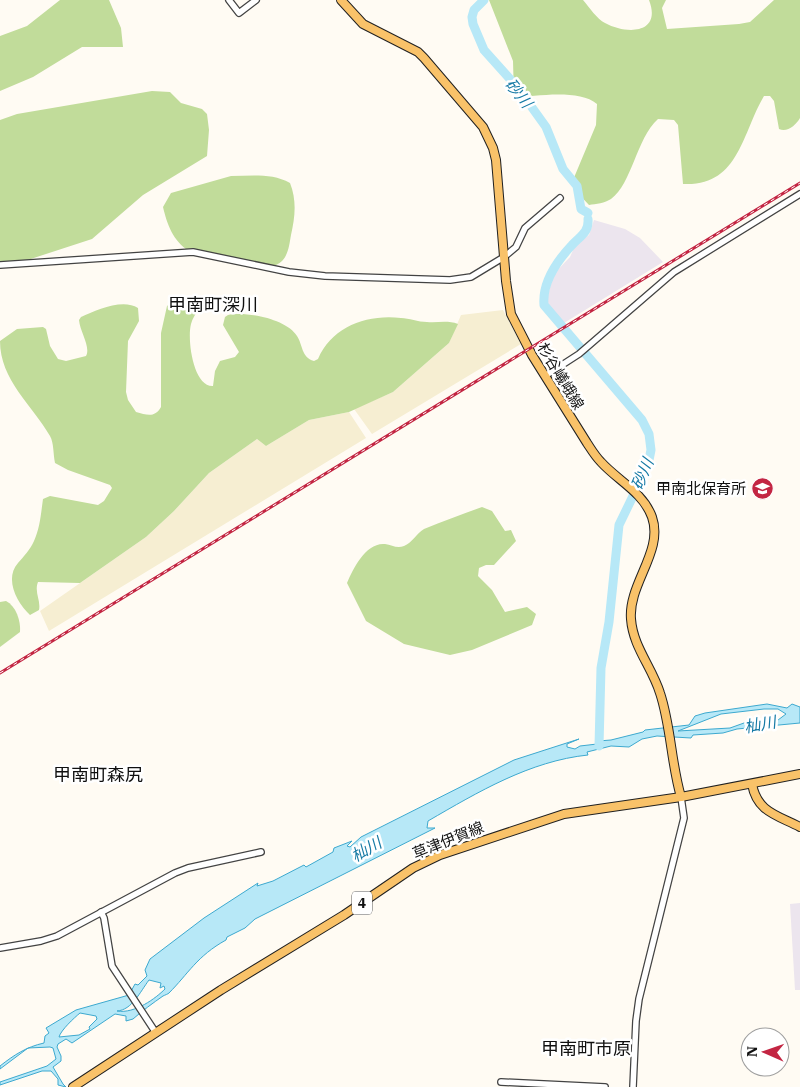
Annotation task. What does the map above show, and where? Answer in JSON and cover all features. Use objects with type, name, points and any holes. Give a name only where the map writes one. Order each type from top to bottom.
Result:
[{"type":"main road","name":"杉谷嶬峨線","points":[[341,0],[363,24],[418,52],[483,127],[493,148],[496,160],[511,314],[545,376],[596,456],[634,491],[651,513],[654,533],[652,545],[634,595],[631,618],[633,636],[657,685],[681,797]]},
{"type":"main road","name":"草津伊賀線","points":[[74,1087],[272,958],[344,915],[413,868],[440,855],[564,814],[681,797],[800,774]]},
{"type":"main road","points":[[752,784],[754,795],[762,807],[800,826]]},
{"type":"street","points":[[229,0],[240,13],[256,0]]},
{"type":"street","points":[[545,376],[580,353],[674,272],[800,194]]},
{"type":"street","points":[[0,265],[193,252],[289,272],[325,276],[450,280],[471,277],[504,257],[516,247],[525,228],[560,198]]},
{"type":"street","points":[[633,1087],[636,1020],[639,999],[684,818],[681,797]]},
{"type":"street","points":[[0,948],[41,942],[188,868],[261,852]]},
{"type":"street","points":[[101,912],[104,918],[112,966],[156,1033]]},
{"type":"street","points":[[501,1082],[605,1087]]},
{"type":"shaded area","points":[[594,220],[625,229],[640,238],[663,262],[564,323],[549,307],[547,299],[553,275],[570,257],[575,246],[589,235]]},
{"type":"shaded area","points":[[503,310],[521,344],[372,434],[354,409],[393,392],[449,343],[461,315]]},
{"type":"shaded area","points":[[349,412],[366,438],[49,631],[40,611],[146,537],[174,511],[209,473],[257,439],[266,446],[309,420]]},
{"type":"shaded area","points":[[800,903],[800,990],[795,990],[790,904]]},
{"type":"green space","points":[[60,0],[109,0],[121,28],[123,47],[82,47],[33,77],[0,91],[0,36],[27,26]]},
{"type":"green space","points":[[489,0],[583,0],[596,16],[605,23],[614,27],[632,30],[640,29],[651,20],[652,11],[649,0],[666,0],[662,8],[667,29],[750,22],[774,0],[800,0],[800,118],[791,128],[779,129],[774,101],[770,96],[764,96],[736,155],[727,167],[716,177],[702,183],[683,184],[678,125],[674,120],[658,119],[644,138],[624,183],[618,192],[609,200],[589,205],[573,188],[573,180],[596,125],[597,104],[580,96],[569,95],[514,98],[513,61]]},
{"type":"green space","points":[[152,91],[170,92],[181,103],[202,109],[207,114],[209,130],[207,156],[143,195],[92,239],[0,269],[0,120],[17,114]]},
{"type":"green space","points":[[231,176],[269,176],[290,183],[295,209],[294,222],[290,244],[280,263],[268,267],[258,267],[220,260],[189,251],[183,247],[172,232],[166,220],[163,207],[171,193]]},
{"type":"green space","points":[[173,301],[195,306],[198,309],[192,320],[190,331],[193,361],[201,379],[206,384],[213,386],[215,371],[220,361],[235,357],[239,352],[223,325],[225,317],[228,315],[255,315],[285,325],[297,336],[307,357],[314,361],[318,359],[324,348],[341,331],[363,321],[388,317],[458,324],[449,343],[393,392],[349,412],[309,420],[266,446],[257,439],[209,473],[174,511],[146,537],[80,583],[38,582],[39,610],[30,615],[17,597],[12,583],[12,576],[14,569],[31,547],[36,536],[43,499],[50,496],[98,505],[104,501],[112,488],[110,485],[68,470],[55,463],[51,439],[18,392],[5,368],[1,355],[0,341],[17,329],[43,327],[46,329],[50,346],[58,359],[66,361],[86,356],[87,348],[79,320],[81,317],[110,306],[132,305],[138,308],[139,321],[128,341],[126,392],[128,400],[136,412],[147,415],[153,414],[161,407],[161,333],[167,306]]},
{"type":"green space","points":[[482,507],[492,511],[505,531],[511,530],[516,541],[494,565],[486,565],[479,568],[478,576],[492,590],[505,612],[527,607],[536,614],[532,625],[472,650],[450,655],[404,644],[366,621],[347,583],[366,552],[378,545],[404,546],[424,529]]},
{"type":"green space","points":[[6,601],[13,606],[17,614],[20,632],[0,647],[0,602]]},
{"type":"water","name":"杣川","points":[[767,704],[787,708],[792,704],[800,707],[800,723],[693,735],[691,738],[657,736],[642,739],[629,747],[611,746],[587,752],[588,755],[546,764],[505,779],[428,821],[427,828],[435,828],[255,919],[245,928],[227,937],[226,940],[200,959],[169,993],[155,1001],[133,1019],[126,1021],[126,1016],[115,1014],[72,1043],[66,1039],[58,1044],[57,1047],[61,1061],[53,1067],[66,1087],[58,1085],[58,1079],[51,1071],[42,1071],[0,1085],[0,1082],[47,1066],[56,1059],[53,1048],[29,1048],[44,1043],[45,1036],[49,1033],[46,1028],[76,1010],[129,995],[135,984],[138,985],[147,976],[145,970],[150,959],[204,918],[258,883],[257,886],[273,881],[304,865],[306,867],[333,852],[334,848],[352,841],[347,846],[350,847],[361,837],[514,760],[579,739],[567,744],[567,747],[575,749],[580,746],[597,744],[598,741],[611,740],[645,730],[689,725],[695,716],[705,713]],"holes":[[[778,709],[786,714],[778,720],[744,723],[730,728],[678,731],[721,714]],[[149,980],[161,983],[160,988],[164,986],[165,989],[151,1001],[138,1008],[117,1011],[127,1007],[139,995]],[[80,1013],[96,1016],[97,1019],[89,1027],[90,1029],[79,1035],[59,1037]]]},
{"type":"water","points":[[27,1049],[0,1069],[0,1066],[5,1062]]},
{"type":"waterway","name":"砂川","points":[[484,0],[474,10],[472,17],[484,50],[518,88],[546,127],[563,169],[577,186],[581,209],[588,213]]},
{"type":"waterway","name":"砂川","points":[[588,219],[587,228],[583,234],[566,251],[552,272],[545,288],[544,305],[642,420],[649,434],[651,450],[648,465],[619,525],[609,622],[601,668],[599,746]]},
{"type":"railway","points":[[0,673],[800,183]]},
{"type":"place","name":"甲南北保育所","points":[[762,488]]},
{"type":"district","name":"甲南町深川","points":[[213,304]]},
{"type":"district","name":"甲南町森尻","points":[[98,774]]},
{"type":"district","name":"甲南町市原","points":[[586,1048]]}]
